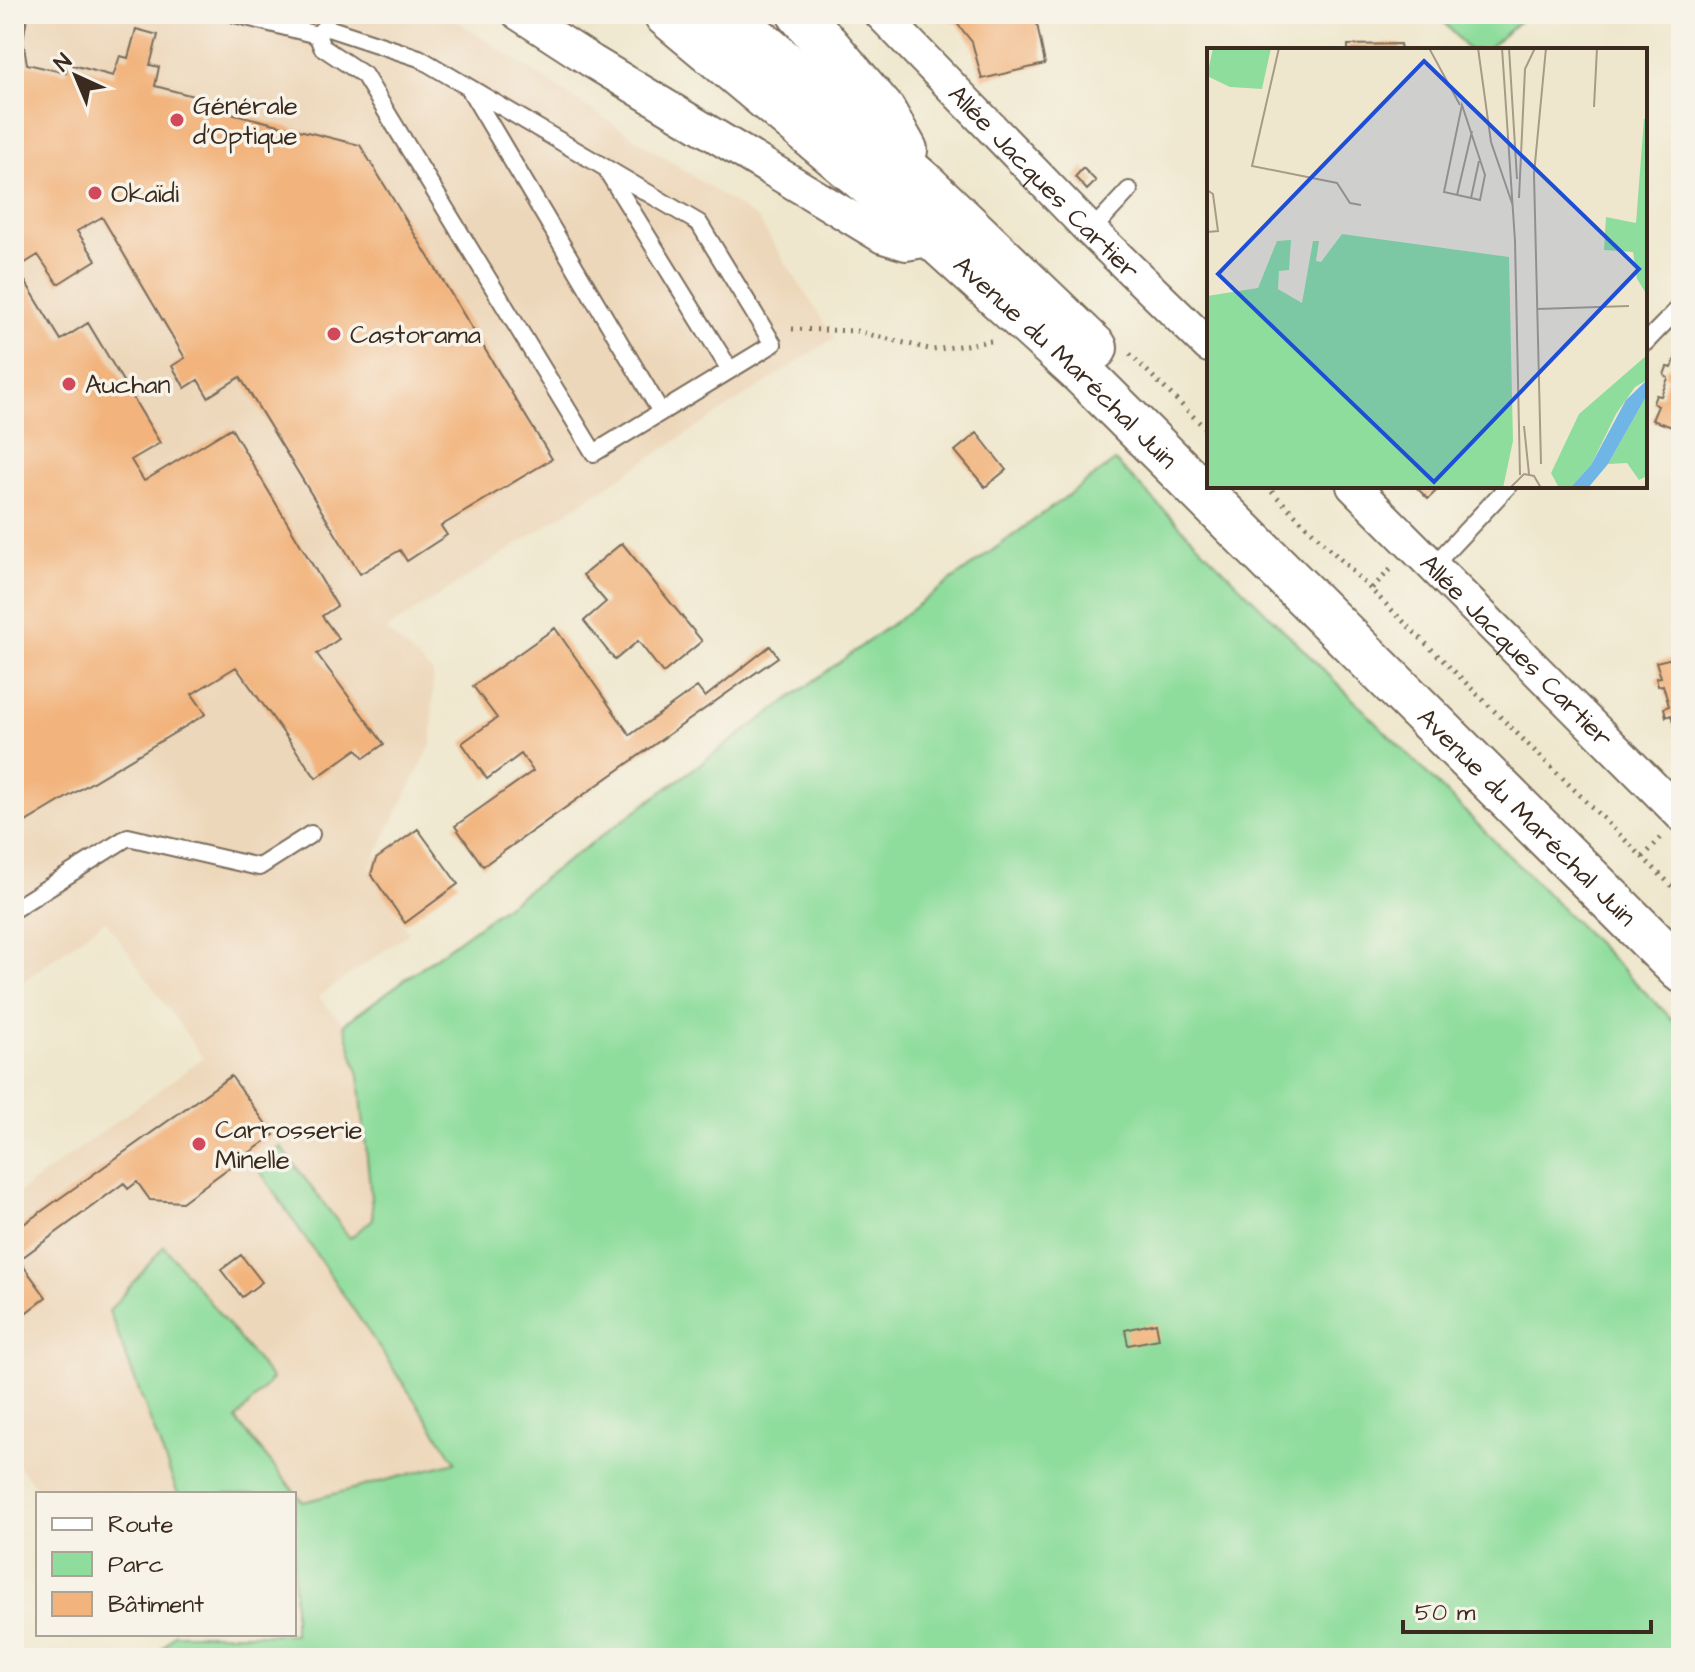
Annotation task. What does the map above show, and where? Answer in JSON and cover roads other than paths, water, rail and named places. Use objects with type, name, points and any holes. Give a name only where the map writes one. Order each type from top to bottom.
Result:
[{"type":"main road","name":"Avenue du Maréchal Juin","points":[[666,14],[935,239],[1091,382],[1681,970]]},
{"type":"main road","name":"Avenue du Maréchal Juin","points":[[728,14],[924,184],[1070,322],[1207,468]]},
{"type":"main road","points":[[800,14],[883,111],[924,184]]},
{"type":"main road","name":"Avenue du Maréchal Juin","points":[[1228,488],[1681,933]]},
{"type":"street","points":[[519,14],[883,237],[906,244],[935,239]]},
{"type":"street","name":"Allée Jacques Cartier","points":[[881,14],[1091,231],[1207,344]]},
{"type":"street","name":"Allée Jacques Cartier","points":[[1355,488],[1681,815]]},
{"type":"lane","points":[[235,14],[317,35]]},
{"type":"lane","points":[[325,27],[419,58],[699,223],[773,344],[594,453],[364,75],[322,47],[317,35],[325,27]]},
{"type":"lane","points":[[468,87],[661,412]]},
{"type":"lane","points":[[609,172],[730,370]]},
{"type":"lane","points":[[1091,231],[1129,190]]},
{"type":"lane","points":[[1647,341],[1681,306]]},
{"type":"lane","points":[[1434,565],[1506,488]]},
{"type":"lane","points":[[14,909],[128,837],[259,867],[311,834]]},
{"type":"place","name":"Générale d'Optique","points":[[177,120]]},
{"type":"place","name":"Okaïdi","points":[[95,193]]},
{"type":"place","name":"Castorama","points":[[334,334]]},
{"type":"place","name":"Auchan","points":[[69,384]]},
{"type":"place","name":"Carrosserie Minelle","points":[[199,1144]]}]
